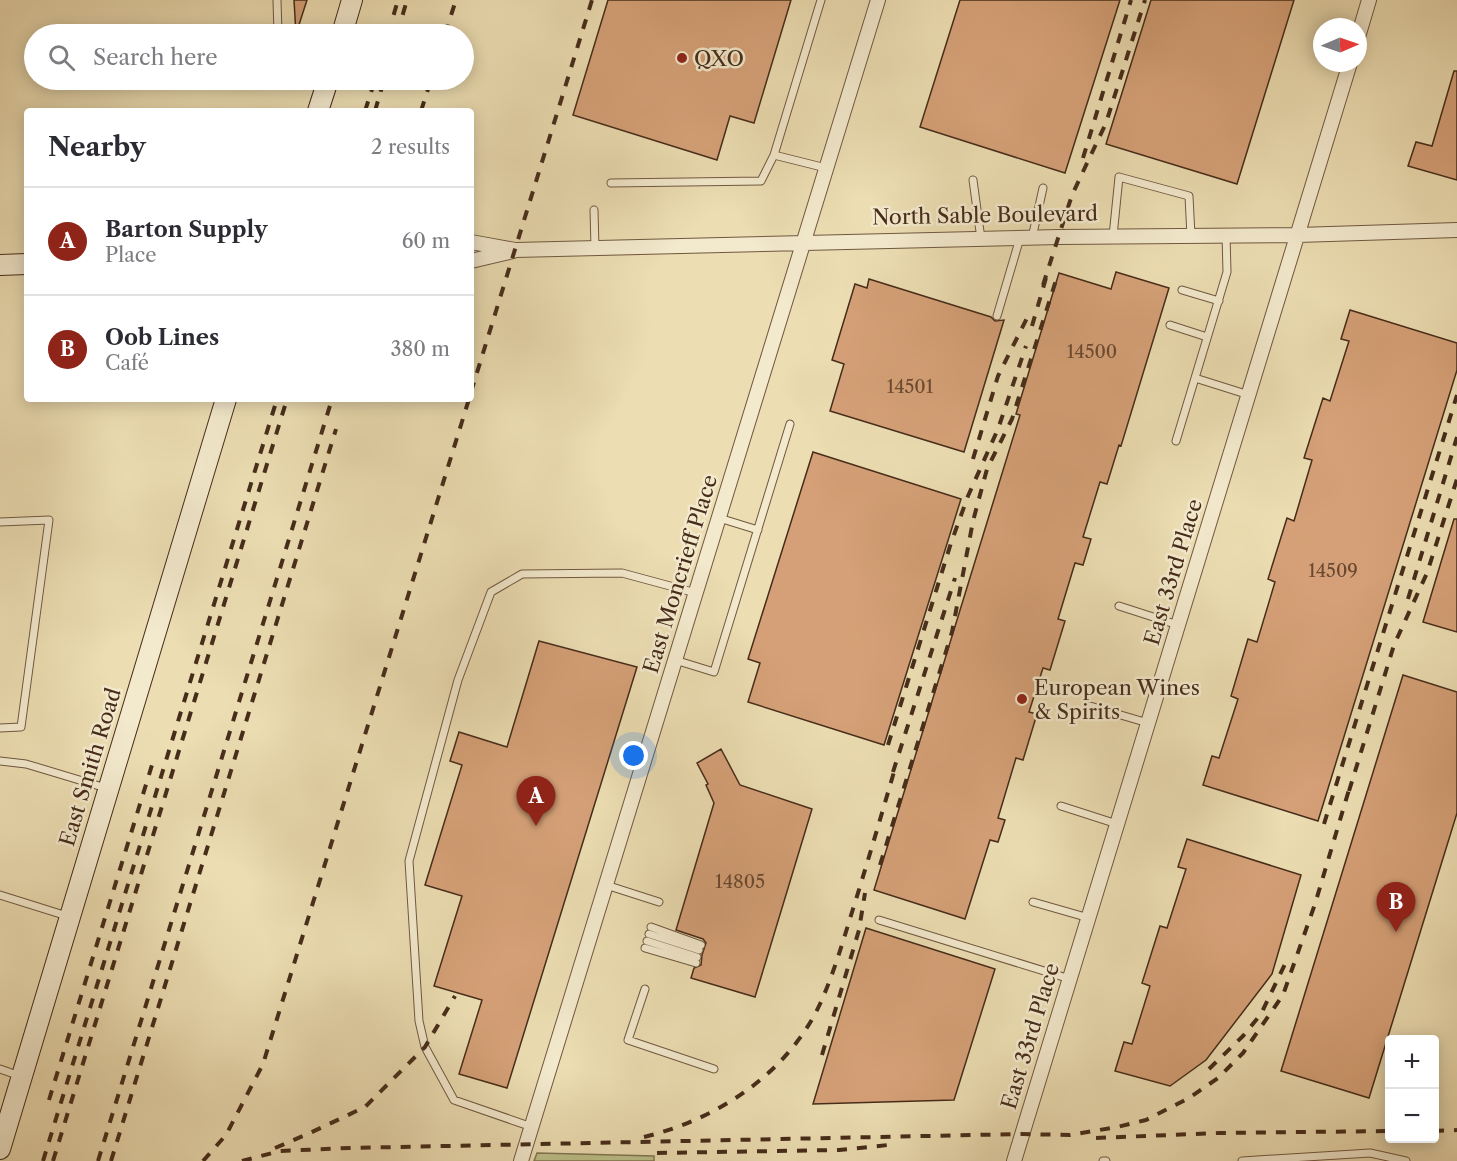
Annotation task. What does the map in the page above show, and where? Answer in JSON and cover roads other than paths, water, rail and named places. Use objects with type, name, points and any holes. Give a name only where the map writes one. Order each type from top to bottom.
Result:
[{"type":"street","points":[[345,24],[352,0]]},
{"type":"street","name":"East Moncrieff Place","points":[[521,1161],[878,0]]},
{"type":"street","points":[[1364,18],[1369,0]]},
{"type":"street","name":"East 33rd Place","points":[[1017,1160],[1070,979],[1347,72]]},
{"type":"street","points":[[319,108],[325,90]]},
{"type":"street","name":"North Sable Boulevard","points":[[474,243],[515,250],[1457,230]]},
{"type":"street","name":"North Sable Boulevard","points":[[474,260],[515,250]]},
{"type":"street","points":[[0,265],[24,264]]},
{"type":"street","name":"East Smith Road","points":[[0,1149],[225,402]]},
{"type":"lane","points":[[277,0],[278,24]]},
{"type":"lane","points":[[611,183],[761,180],[774,155],[821,0]]},
{"type":"lane","points":[[774,155],[826,168]]},
{"type":"lane","points":[[1113,236],[1119,177],[1189,196],[1191,236]]},
{"type":"lane","points":[[973,180],[981,239]]},
{"type":"lane","points":[[997,316],[1042,188]]},
{"type":"lane","points":[[594,210],[595,248]]},
{"type":"lane","points":[[1176,441],[1227,272],[1226,236]]},
{"type":"lane","points":[[1182,290],[1218,302]]},
{"type":"lane","points":[[1170,325],[1208,337]]},
{"type":"lane","points":[[1195,378],[1249,394]]},
{"type":"lane","points":[[675,660],[714,672],[790,424]]},
{"type":"lane","points":[[719,518],[758,530]]},
{"type":"lane","points":[[0,522],[49,520],[21,727],[0,728]]},
{"type":"lane","points":[[532,1127],[454,1100],[425,1047],[419,1021],[409,861],[458,680],[491,592],[522,574],[622,573],[696,593]]},
{"type":"lane","points":[[1119,606],[1178,625]]},
{"type":"lane","points":[[1090,706],[1148,724]]},
{"type":"lane","points":[[0,760],[26,764],[109,789]]},
{"type":"lane","points":[[1060,806],[1118,824]]},
{"type":"lane","points":[[606,885],[659,902]]},
{"type":"lane","points":[[0,896],[70,916]]},
{"type":"lane","points":[[1033,902],[1089,918]]},
{"type":"lane","points":[[879,920],[1070,979]]},
{"type":"lane","points":[[648,937],[698,954],[648,937]]},
{"type":"lane","points":[[645,989],[628,1040],[714,1069]]},
{"type":"lane","points":[[0,1070],[22,1076]]},
{"type":"lane","points":[[1242,1161],[1370,1153],[1406,1161]]},
{"type":"railway","points":[[391,24],[398,0]]},
{"type":"railway","points":[[400,24],[407,0]]},
{"type":"railway","points":[[448,24],[456,0]]},
{"type":"railway","points":[[474,382],[592,0]]},
{"type":"railway","points":[[1083,158],[1131,0]]},
{"type":"railway","points":[[1043,285],[1072,195],[1106,123],[1145,0]]},
{"type":"railway","points":[[366,108],[372,90]]},
{"type":"railway","points":[[376,108],[381,90]]},
{"type":"railway","points":[[422,108],[428,90]]},
{"type":"railway","points":[[880,865],[952,632],[973,521],[987,469],[1012,419],[1057,277]]},
{"type":"railway","points":[[1032,326],[1046,278]]},
{"type":"railway","points":[[973,459],[998,376],[1030,312]]},
{"type":"railway","points":[[888,745],[951,543],[968,496],[998,429],[1026,346]]},
{"type":"railway","points":[[1324,824],[1457,395]]},
{"type":"railway","points":[[43,1161],[276,402]]},
{"type":"railway","points":[[53,1161],[286,402]]},
{"type":"railway","points":[[98,1161],[331,402]]},
{"type":"railway","points":[[203,1161],[226,1135],[263,1064],[468,402]]},
{"type":"railway","points":[[111,1161],[336,429]]},
{"type":"railway","points":[[1408,599],[1457,437]]},
{"type":"railway","points":[[1349,791],[1394,645],[1427,573],[1457,479]]},
{"type":"railway","points":[[893,772],[955,578]]},
{"type":"railway","points":[[49,1100],[152,765]]},
{"type":"railway","points":[[644,1137],[698,1118],[747,1090],[789,1052],[806,1029],[820,1004],[834,969],[896,765]]},
{"type":"railway","points":[[242,1161],[280,1151],[349,1148],[1022,1134],[1070,1135],[1146,1120],[1189,1098],[1218,1078],[1243,1053],[1283,995],[1315,904],[1351,783]]},
{"type":"railway","points":[[822,1055],[859,930],[865,893]]},
{"type":"railway","points":[[1209,1069],[1243,1036],[1261,1014],[1287,960]]},
{"type":"railway","points":[[275,1148],[365,1107],[425,1047],[455,996]]},
{"type":"railway","points":[[1439,1131],[1457,1130]]},
{"type":"railway","points":[[1096,1138],[1219,1133],[1385,1131]]},
{"type":"railway","points":[[657,1153],[839,1150],[888,1145]]},
{"type":"place","name":"QXO","points":[[682,58]]},
{"type":"place","name":"European Wines & Spirits","points":[[1022,699]]},
{"type":"place","name":"Barton Supply","points":[[536,826]]},
{"type":"place","name":"Oob Lines","points":[[1396,932]]}]
